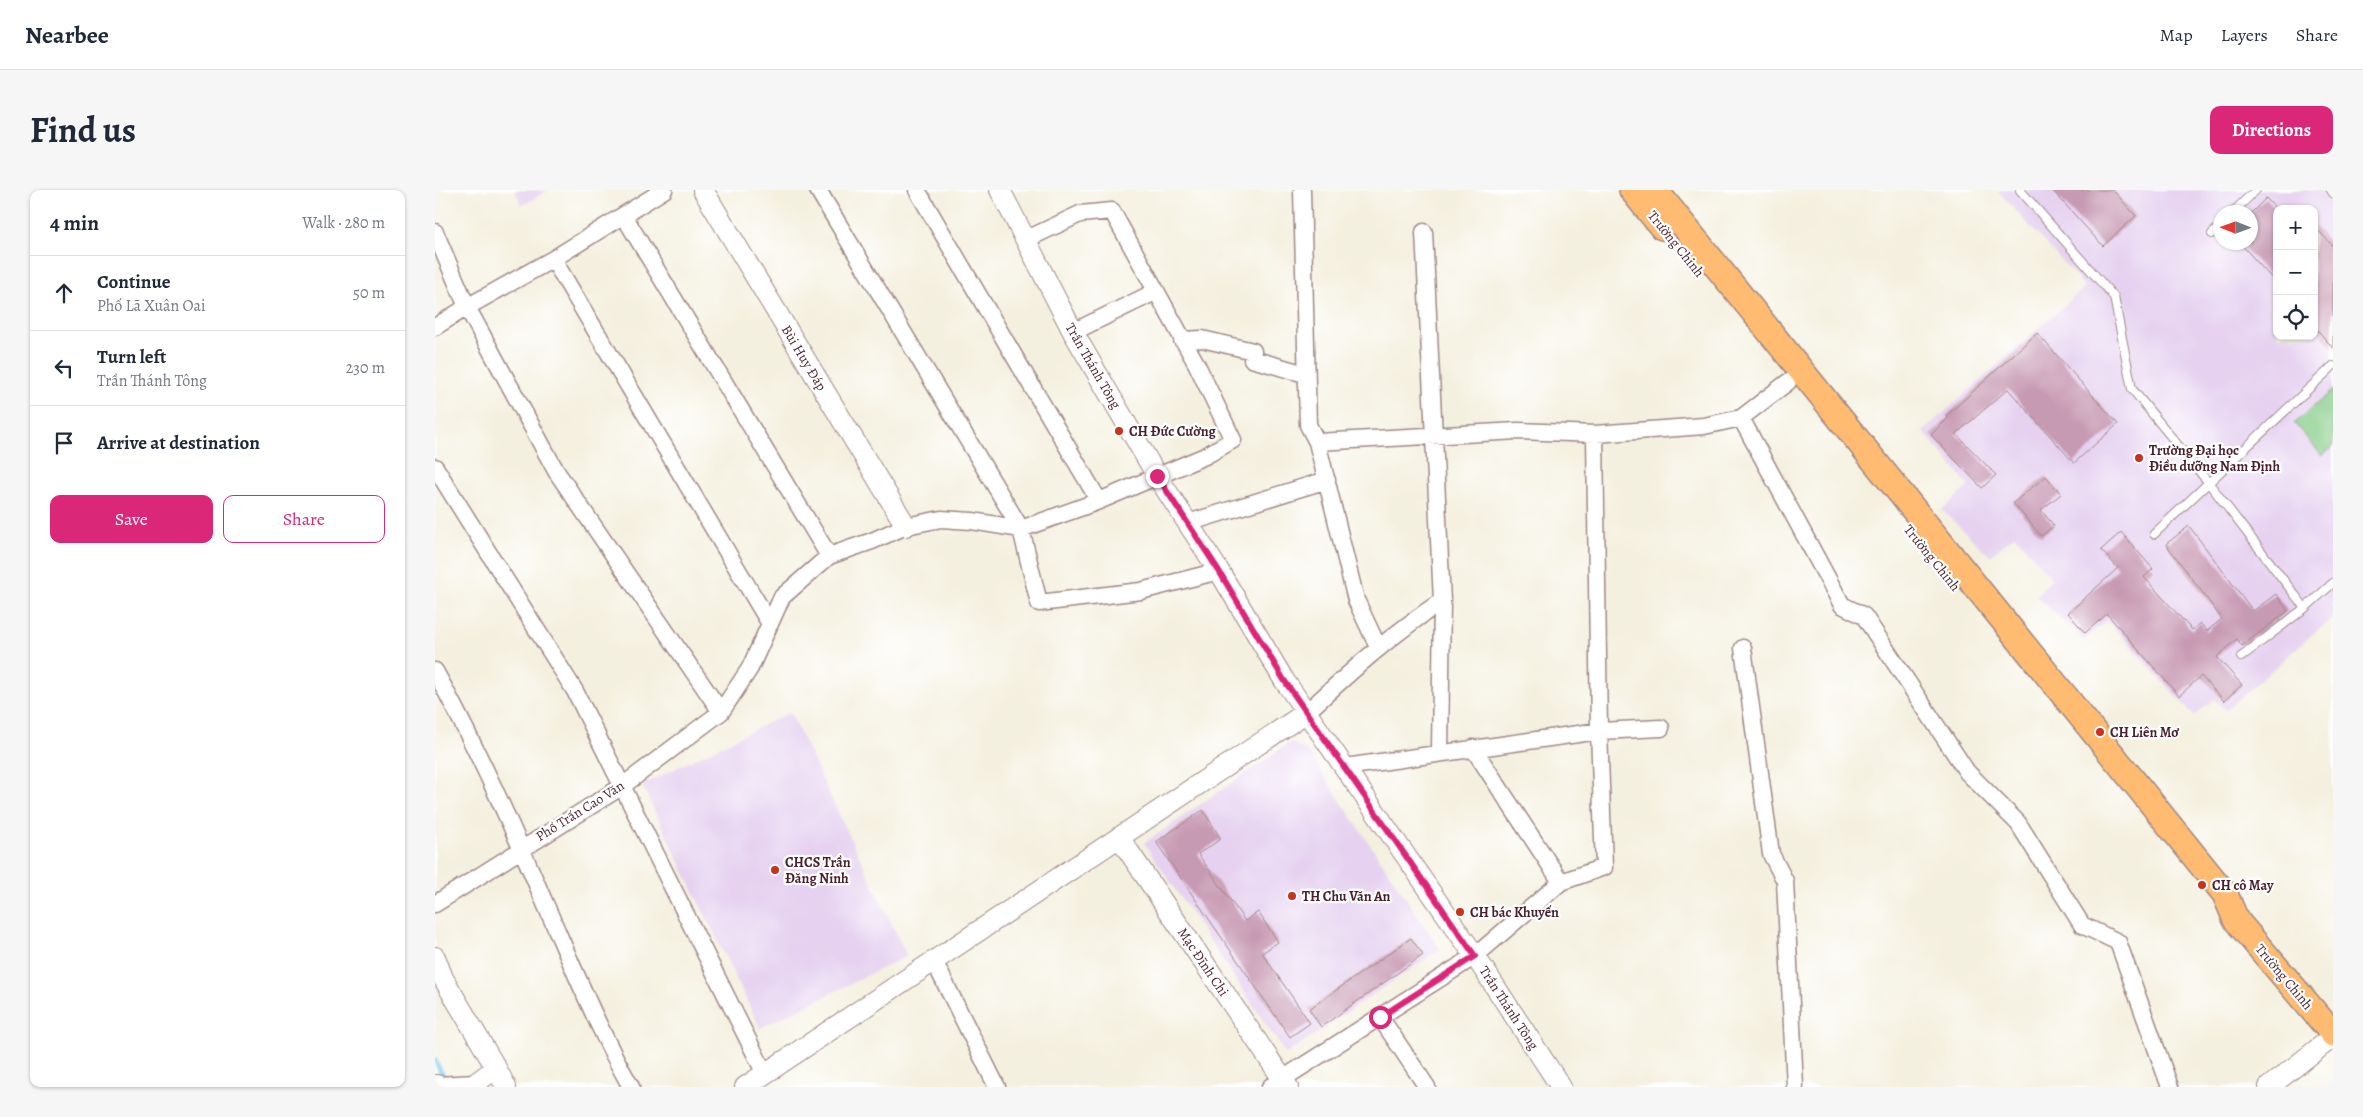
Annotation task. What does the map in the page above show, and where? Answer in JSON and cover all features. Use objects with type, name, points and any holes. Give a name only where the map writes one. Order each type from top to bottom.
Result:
[{"type":"main road","name":"Trường Chinh","points":[[1633,190],[2217,908],[2236,920]]},
{"type":"main road","name":"Trường Chinh","points":[[1655,190],[2225,894],[2236,920],[2333,1036]]},
{"type":"street","points":[[435,327],[553,259],[664,190]]},
{"type":"street","name":"Bùi Huy Đáp","points":[[703,190],[906,526]]},
{"type":"street","points":[[818,190],[1021,529],[1039,603],[1141,591],[1219,571]]},
{"type":"street","points":[[917,190],[1099,501]]},
{"type":"street","name":"Trần Thánh Tông","points":[[1001,190],[1073,332],[1157,476],[1219,571],[1284,680],[1475,956],[1561,1087]]},
{"type":"street","points":[[1303,190],[1305,374],[1308,425],[1317,442],[1356,600],[1378,647]]},
{"type":"street","points":[[624,216],[829,556],[872,541],[906,526],[941,520],[972,521],[1021,529],[1099,501],[1205,456],[1233,440],[1182,340],[1112,211],[1080,214],[1025,240]]},
{"type":"street","points":[[435,232],[467,307],[556,471],[721,712]]},
{"type":"street","points":[[1424,232],[1442,600],[1440,752]]},
{"type":"street","points":[[553,259],[770,624]]},
{"type":"street","points":[[1073,332],[1155,292]]},
{"type":"street","points":[[1182,340],[1203,339],[1253,351],[1253,360],[1305,374]]},
{"type":"street","points":[[1317,442],[1518,431],[1595,434],[1704,426],[1741,418],[1789,382]]},
{"type":"street","points":[[1741,418],[1842,606],[1864,616],[1967,772],[2018,823],[2082,925],[2118,942],[2170,1087]]},
{"type":"street","points":[[1280,1084],[1475,956],[1561,882],[1604,867],[1599,731],[1595,434]]},
{"type":"street","points":[[435,467],[575,691],[765,1074]]},
{"type":"street","points":[[1188,523],[1327,480]]},
{"type":"street","name":"Phố Trấn Cao Văn","points":[[435,904],[521,848],[621,787],[721,712],[750,668],[782,596],[829,556]]},
{"type":"street","points":[[745,1087],[1307,712],[1378,647],[1408,623],[1442,600]]},
{"type":"street","points":[[1743,648],[1771,854],[1785,881],[1795,1087]]},
{"type":"street","points":[[435,671],[454,705],[521,848],[604,1040],[631,1087]]},
{"type":"street","points":[[1345,767],[1440,752],[1599,731],[1661,728]]},
{"type":"street","points":[[1473,748],[1561,882]]},
{"type":"street","name":"Mạc Đĩnh Chi","points":[[1119,837],[1280,1084]]},
{"type":"street","points":[[435,957],[443,978],[506,1087]]},
{"type":"street","points":[[934,961],[997,1087]]},
{"type":"street","points":[[1380,1017],[1427,1087]]},
{"type":"street","points":[[2269,1087],[2333,1036]]},
{"type":"street","points":[[436,1085],[476,1083],[496,1068]]},
{"type":"lane","points":[[2020,190],[2114,297],[2132,389],[2208,482],[2305,608]]},
{"type":"lane","points":[[2240,205],[2256,190]]},
{"type":"lane","points":[[2154,534],[2333,366]]},
{"type":"lane","points":[[2241,657],[2305,608],[2333,583]]},
{"type":"shaded area","points":[[515,190],[548,190],[522,206]]},
{"type":"shaded area","name":"Trường Đại học Điều dưỡng Nam Định","points":[[1997,190],[2333,190],[2333,620],[2321,627],[2226,710],[2214,699],[2194,716],[2107,620],[2084,640],[2036,596],[2052,579],[2015,535],[1990,556],[1942,510],[1969,486],[1923,431],[2085,287]]},
{"type":"shaded area","name":"CHCS Trần Đăng Ninh","points":[[790,712],[907,956],[760,1028],[642,785]]},
{"type":"shaded area","name":"TH Chu Văn An","points":[[1291,742],[1308,752],[1440,949],[1286,1054],[1144,843]]},
{"type":"green space","points":[[2333,390],[2333,447],[2322,456],[2294,423]]},
{"type":"building","points":[[2052,190],[2113,190],[2136,216],[2103,246]]},
{"type":"building","points":[[2266,198],[2273,206],[2273,280],[2246,250],[2258,250],[2258,206]]},
{"type":"building","points":[[2318,230],[2333,246],[2333,348],[2318,331]]},
{"type":"building","points":[[2037,333],[2118,424],[2074,463],[2008,389],[1956,434],[1996,475],[1982,488],[1931,435],[1948,418],[1946,416]]},
{"type":"building","points":[[2046,476],[2061,494],[2041,510],[2054,526],[2041,536],[2013,503]]},
{"type":"building","points":[[2189,526],[2253,611],[2276,594],[2288,611],[2242,646],[2237,639],[2217,657],[2242,685],[2224,701],[2201,676],[2179,696],[2107,614],[2085,633],[2068,613],[2118,568],[2101,550],[2121,532],[2153,569],[2144,577],[2192,630],[2200,623],[2207,631],[2222,619],[2166,544]]},
{"type":"building","points":[[1203,810],[1221,839],[1198,854],[1245,921],[1258,912],[1278,942],[1262,953],[1310,1023],[1290,1037],[1156,842]]},
{"type":"building","points":[[1411,938],[1423,955],[1321,1027],[1309,1009]]},
{"type":"waterway","points":[[435,1060],[446,1082]]},
{"type":"place","name":"CH Đức Cường","points":[[1119,431]]},
{"type":"place","name":"Trường Đại học Điều dưỡng Nam Định","points":[[2139,458]]},
{"type":"place","name":"CH Liên Mơ","points":[[2100,732]]},
{"type":"place","name":"CHCS Trần Đăng Ninh","points":[[775,870]]},
{"type":"place","name":"CH cô May","points":[[2202,885]]},
{"type":"place","name":"TH Chu Văn An","points":[[1292,896]]},
{"type":"place","name":"CH bác Khuyến","points":[[1460,912]]},
{"type":"route","points":[[1157,476],[1219,571],[1284,680],[1475,956],[1380,1017]]}]
